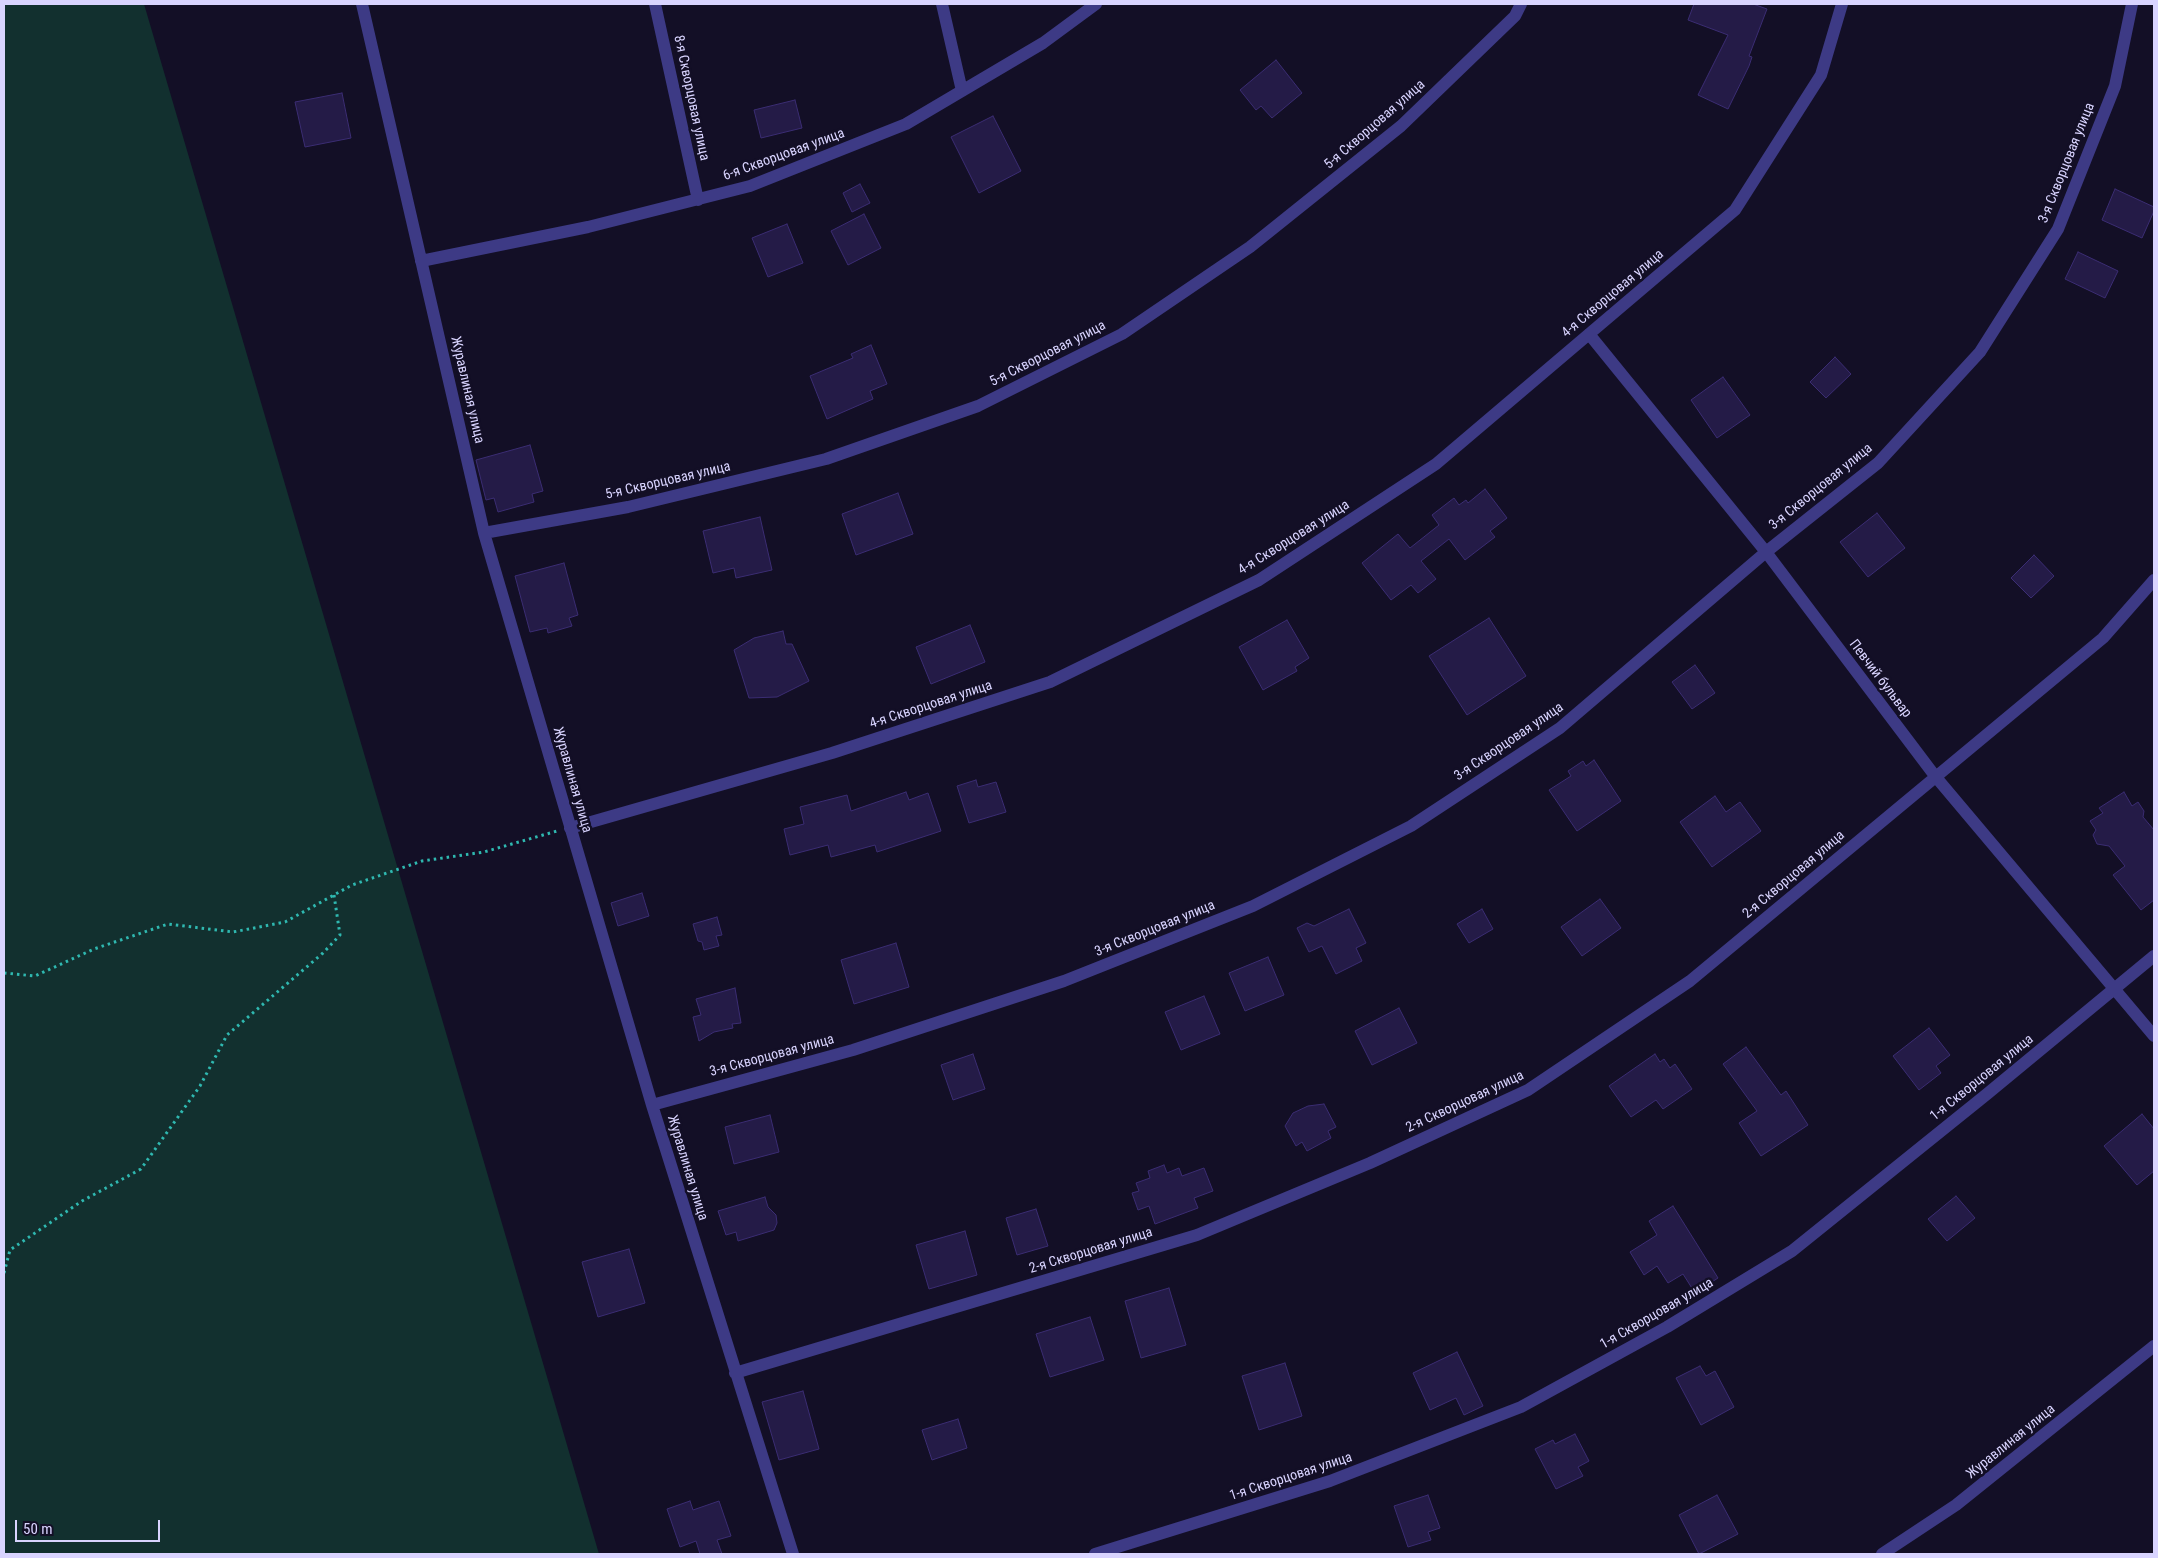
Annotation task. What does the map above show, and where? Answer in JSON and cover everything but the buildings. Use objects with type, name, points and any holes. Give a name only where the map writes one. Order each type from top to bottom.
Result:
[{"type":"street","name":"Журавлиная улица","points":[[362,4],[484,533],[652,1105],[793,1554]]},
{"type":"street","name":"8-я Скворцовая улица","points":[[655,4],[698,200]]},
{"type":"street","points":[[942,4],[962,91]]},
{"type":"street","name":"6-я Скворцовая улица","points":[[421,261],[588,227],[750,186],[906,124],[1043,43],[1096,4]]},
{"type":"street","name":"5-я Скворцовая улица","points":[[484,533],[628,507],[826,459],[978,406],[1122,334],[1250,247],[1394,131],[1515,16],[1521,4]]},
{"type":"street","name":"4-я Скворцовая улица","points":[[570,828],[832,754],[1050,682],[1260,580],[1436,464],[1735,210],[1820,75],[1842,4]]},
{"type":"street","name":"3-я Скворцовая улица","points":[[652,1105],[853,1050],[1064,981],[1253,906],[1411,826],[1560,728],[1766,552],[1878,463],[1980,352],[2058,229],[2115,86],[2132,4]]},
{"type":"street","name":"Певчий бульвар","points":[[1589,334],[1766,552],[1935,776],[2154,1036]]},
{"type":"street","name":"2-я Скворцовая улица","points":[[735,1373],[1197,1235],[1370,1163],[1528,1090],[1690,981],[2103,638],[2154,580]]},
{"type":"street","name":"1-я Скворцовая улица","points":[[1095,1554],[1330,1482],[1512,1411],[1667,1327],[1792,1251],[1988,1094],[2154,956]]},
{"type":"street","name":"Журавлиная улица","points":[[1882,1554],[1956,1506],[2154,1346]]},
{"type":"path","points":[[4,973],[35,976],[94,949],[168,924],[233,932],[285,922],[352,885],[422,861],[484,852],[570,828]]},
{"type":"path","points":[[4,1273],[10,1250],[82,1201],[140,1169],[200,1086],[227,1035],[323,953],[340,935],[334,895]]},
{"type":"green space","points":[[4,4],[144,4],[599,1554],[4,1554]]}]
